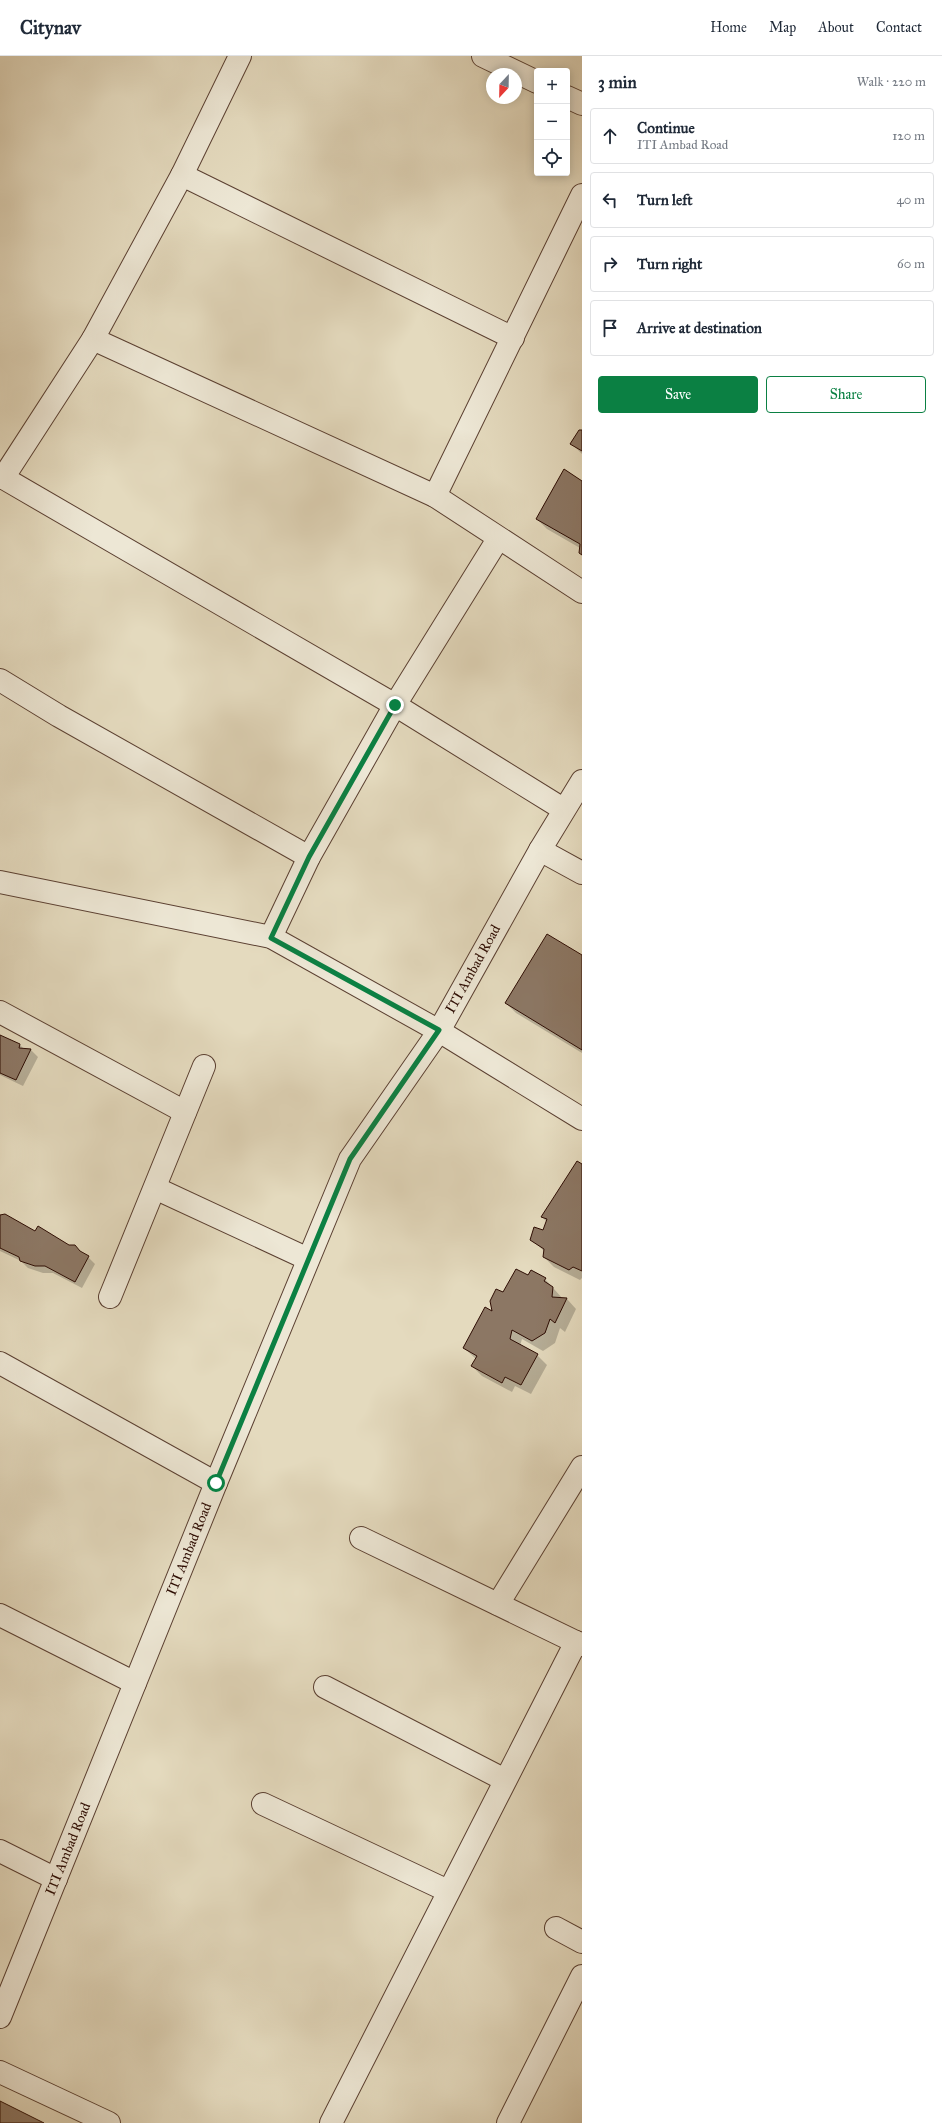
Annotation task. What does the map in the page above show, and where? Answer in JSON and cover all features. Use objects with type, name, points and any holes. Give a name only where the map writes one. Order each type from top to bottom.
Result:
[{"type":"street","points":[[240,56],[182,175],[92,339],[2,477],[395,705],[563,809]]},
{"type":"street","points":[[483,56],[534,81]]},
{"type":"street","points":[[570,98],[582,104]]},
{"type":"street","points":[[182,175],[513,338]]},
{"type":"street","points":[[434,496],[582,195]]},
{"type":"street","points":[[92,339],[434,496],[498,539],[582,592]]},
{"type":"street","points":[[271,938],[309,857],[395,705],[498,539]]},
{"type":"street","points":[[0,680],[59,716],[309,857]]},
{"type":"street","name":"ITI Ambad Road","points":[[0,2017],[216,1483],[350,1159],[439,1030],[563,809],[582,781]]},
{"type":"street","points":[[540,850],[582,874]]},
{"type":"street","points":[[0,882],[271,938],[439,1030],[582,1119]]},
{"type":"street","points":[[0,1012],[185,1112]]},
{"type":"street","points":[[110,1297],[204,1066]]},
{"type":"street","points":[[155,1188],[308,1259]]},
{"type":"street","points":[[0,1363],[216,1483]]},
{"type":"street","points":[[498,1604],[582,1467]]},
{"type":"street","points":[[331,2123],[505,1780],[579,1643],[361,1538]]},
{"type":"street","points":[[0,1615],[135,1683]]},
{"type":"street","points":[[325,1687],[505,1780]]},
{"type":"street","points":[[263,1804],[448,1891]]},
{"type":"street","points":[[0,1851],[56,1879]]},
{"type":"street","points":[[556,1928],[582,1942]]},
{"type":"street","points":[[508,2123],[582,1976]]},
{"type":"street","points":[[0,2072],[109,2123]]},
{"type":"building","points":[[579,430],[582,430],[582,451],[570,444]]},
{"type":"building","points":[[564,469],[582,481],[582,555],[579,553],[580,544],[536,519]]},
{"type":"building","points":[[547,934],[582,955],[582,1050],[505,1003]]},
{"type":"building","points":[[0,1035],[20,1044],[19,1048],[31,1049],[16,1080],[0,1073]]},
{"type":"building","points":[[577,1161],[582,1164],[582,1271],[573,1267],[569,1270],[543,1257],[544,1249],[530,1240],[534,1227],[543,1230],[547,1219],[541,1217]]},
{"type":"building","points":[[5,1214],[35,1231],[38,1226],[69,1245],[75,1245],[80,1251],[89,1256],[75,1282],[45,1266],[35,1266],[20,1261],[19,1257],[0,1248],[0,1215]]},
{"type":"building","points":[[516,1269],[528,1275],[531,1270],[546,1278],[544,1281],[553,1287],[552,1297],[567,1298],[555,1323],[550,1319],[545,1333],[532,1341],[512,1330],[510,1339],[538,1354],[521,1385],[505,1377],[502,1383],[471,1366],[477,1356],[463,1348],[485,1307],[492,1311],[490,1301],[496,1289],[503,1292]]},
{"type":"building","points":[[0,2101],[44,2123],[0,2123]]},
{"type":"route","points":[[216,1483],[350,1159],[439,1030],[271,938],[309,857],[395,705]]}]
